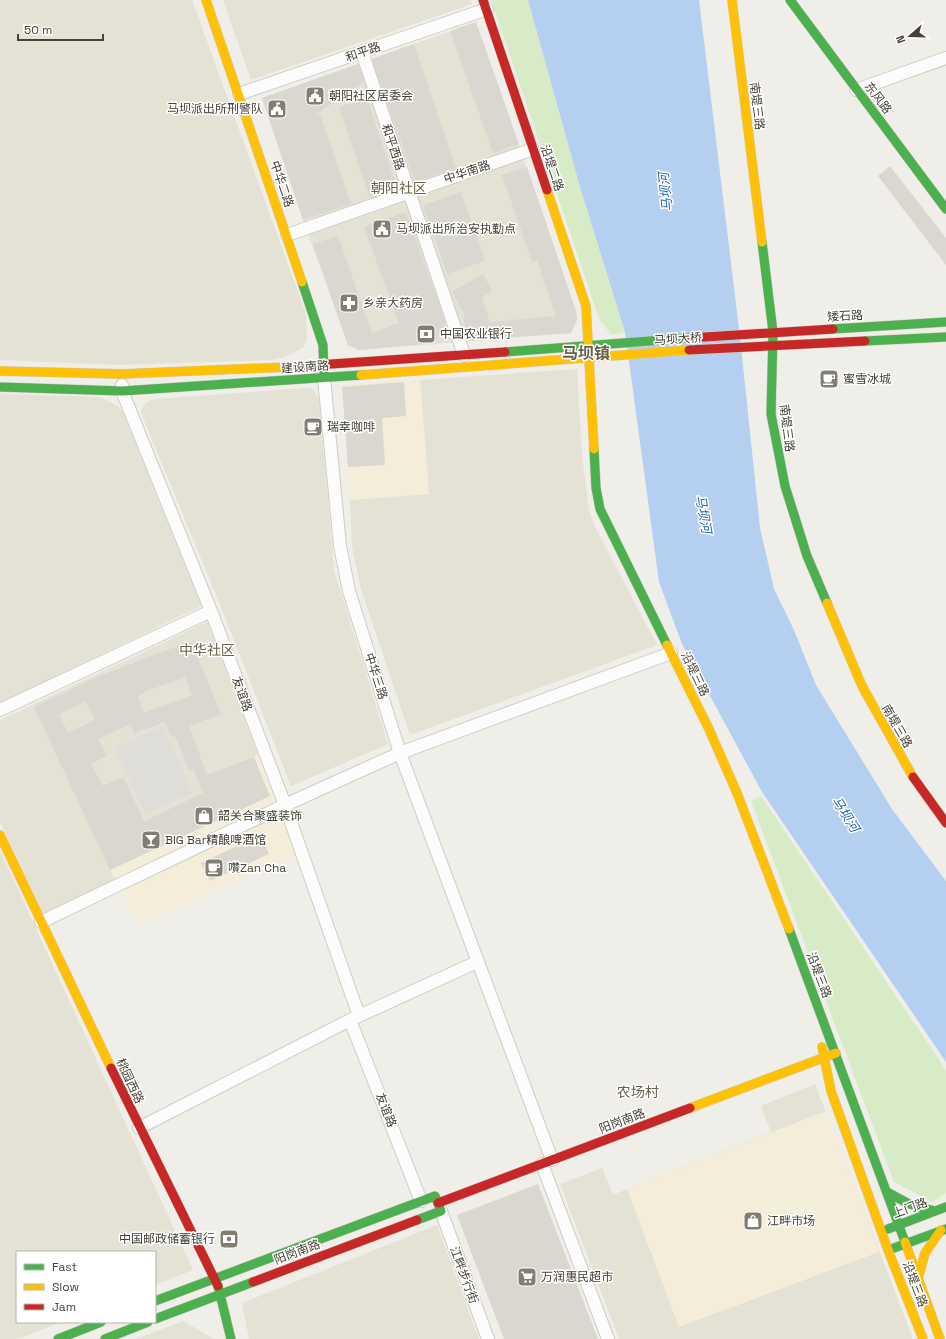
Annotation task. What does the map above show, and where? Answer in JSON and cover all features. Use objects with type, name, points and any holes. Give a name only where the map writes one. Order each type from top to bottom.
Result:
[{"type":"main road","name":"中华二路","points":[[206,0],[287,235],[323,345],[324,372]]},
{"type":"main road","name":"南堤三路","points":[[732,0],[773,332],[771,392],[774,434],[785,486],[807,556],[862,686],[887,733],[917,783],[946,823]]},
{"type":"main road","name":"东风路","points":[[790,0],[946,209]]},
{"type":"main road","name":"沿堤二路","points":[[485,5],[584,300],[589,346]]},
{"type":"main road","name":"矮石路","points":[[745,334],[946,322]]},
{"type":"main road","name":"马坝大桥","points":[[609,344],[745,334]]},
{"type":"main road","points":[[773,345],[946,337]]},
{"type":"main road","name":"建设南路","points":[[0,387],[122,391],[324,372],[464,355],[609,344]]},
{"type":"main road","name":"马坝大桥","points":[[611,356],[773,345]]},
{"type":"main road","name":"沿堤三路","points":[[589,346],[597,497],[606,521],[708,727],[737,793],[819,1007],[940,1339]]},
{"type":"main road","name":"建设南路","points":[[0,371],[122,374],[324,372],[611,356]]},
{"type":"main road","name":"桃园西路","points":[[0,834],[139,1128],[215,1277],[221,1293],[231,1339]]},
{"type":"main road","name":"沿堤三路","points":[[819,1007],[823,1058],[832,1091],[888,1250],[923,1339]]},
{"type":"main road","name":"阳岗南路","points":[[156,1319],[439,1207],[547,1162],[836,1053]]},
{"type":"main road","points":[[886,1192],[909,1204],[935,1211]]},
{"type":"main road","name":"阳岗南路","points":[[156,1301],[215,1277],[435,1196],[439,1207]]},
{"type":"main road","name":"上门路","points":[[882,1231],[946,1208]]},
{"type":"main road","points":[[888,1250],[944,1230]]},
{"type":"main road","points":[[918,1279],[920,1264],[926,1250],[931,1242],[944,1230]]},
{"type":"main road","points":[[58,1339],[98,1323]]},
{"type":"main road","points":[[105,1339],[145,1323]]},
{"type":"street","name":"和平路","points":[[239,94],[362,52],[485,5]]},
{"type":"street","name":"和平西路","points":[[362,52],[408,193],[464,355]]},
{"type":"street","points":[[856,90],[946,58]]},
{"type":"street","name":"中华南路","points":[[287,235],[533,149]]},
{"type":"street","name":"中华三路","points":[[324,372],[343,568],[400,753],[477,962],[608,1339]]},
{"type":"street","name":"友谊路","points":[[122,374],[122,391],[211,611],[285,805],[355,1018],[421,1201]]},
{"type":"street","points":[[0,710],[211,611]]},
{"type":"street","points":[[42,922],[285,805],[400,753],[671,653]]},
{"type":"street","points":[[139,1128],[355,1018],[477,962]]},
{"type":"street","name":"江畔步行街","points":[[439,1207],[488,1339]]},
{"type":"shaded area","points":[[0,0],[192,0],[306,314],[307,339],[303,348],[285,357],[271,360],[119,365],[0,360]]},
{"type":"shaded area","points":[[223,0],[470,0],[472,4],[251,80]]},
{"type":"shaded area","points":[[476,22],[578,317],[571,333],[359,350],[348,345],[303,220],[262,98]]},
{"type":"shaded area","points":[[577,369],[582,456],[589,510],[594,525],[657,645],[410,735],[361,589],[352,547],[350,500],[429,494],[420,380]]},
{"type":"shaded area","points":[[420,380],[429,494],[350,500],[342,385]]},
{"type":"shaded area","points":[[307,388],[313,389],[319,399],[334,570],[388,744],[291,786],[221,607],[141,413],[142,408],[147,402],[155,399]]},
{"type":"shaded area","points":[[0,394],[100,397],[118,406],[123,413],[201,606],[0,703]]},
{"type":"shaded area","points":[[207,622],[258,755],[221,770],[226,783],[123,831],[75,794],[115,879],[43,914],[0,821],[0,720]]},
{"type":"shaded area","points":[[163,726],[193,793],[145,814],[115,748]]},
{"type":"shaded area","points":[[258,755],[295,855],[137,926],[75,794],[123,831],[226,783],[221,770]]},
{"type":"shaded area","points":[[0,850],[193,1270],[156,1285],[156,1251],[16,1251],[16,1323],[58,1323],[18,1339],[0,1339]]},
{"type":"shaded area","points":[[815,1084],[913,1339],[619,1339],[560,1184],[602,1168],[613,1195],[771,1132],[761,1106]]},
{"type":"shaded area","name":"江畔市场","points":[[826,1111],[879,1252],[679,1327],[627,1189]]},
{"type":"shaded area","points":[[437,1225],[479,1339],[249,1339],[242,1303]]},
{"type":"shaded area","points":[[183,1321],[214,1339],[136,1339]]},
{"type":"green space","points":[[491,0],[528,0],[580,187],[625,332],[611,335],[599,318]]},
{"type":"green space","points":[[761,796],[946,1070],[946,1193],[932,1202],[894,1182],[751,801]]},
{"type":"water","name":"马坝河","points":[[528,0],[699,0],[740,337],[760,528],[774,589],[794,630],[816,685],[892,809],[946,881],[946,1062],[762,792],[682,644],[659,582],[625,332],[580,187]]},
{"type":"building","points":[[476,22],[519,144],[493,153],[450,31]]},
{"type":"building","points":[[414,44],[456,168],[415,182],[372,59]]},
{"type":"building","points":[[358,64],[364,81],[315,115],[320,114],[351,204],[303,220],[262,98]]},
{"type":"building","points":[[367,98],[397,188],[370,198],[339,107]]},
{"type":"building","points":[[890,166],[946,238],[946,265],[878,176]]},
{"type":"building","points":[[527,167],[576,311],[577,320],[571,333],[469,340],[463,317],[465,316],[452,292],[483,274],[492,291],[482,297],[490,322],[556,316],[537,260],[532,262],[502,175]]},
{"type":"building","points":[[461,192],[485,261],[447,274],[423,205]]},
{"type":"building","points":[[406,212],[446,324],[434,343],[359,350],[348,345],[313,244],[338,236],[372,333],[399,323],[364,227]]},
{"type":"building","points":[[404,382],[406,416],[382,418],[385,465],[348,467],[342,387]]},
{"type":"building","points":[[191,641],[221,714],[189,726],[207,775],[254,757],[270,796],[110,870],[34,707],[97,677]],"holes":[[[185,677],[192,695],[144,713],[138,696],[144,694],[144,692]],[[86,701],[95,720],[68,733],[59,714]],[[165,722],[171,737],[175,736],[189,771],[194,769],[203,793],[144,821],[123,777],[103,786],[91,764],[107,756],[98,739],[131,724],[134,733]]]},
{"type":"building","points":[[260,835],[269,854],[210,881],[201,863]]},
{"type":"building","name":"万润惠民超市","points":[[538,1184],[598,1339],[504,1339],[457,1215]]},
{"type":"traffic: fast","points":[[790,0],[946,209]]},
{"type":"traffic: fast","points":[[762,242],[773,332],[771,414],[785,486],[807,556],[827,603]]},
{"type":"traffic: fast","points":[[302,282],[323,345],[324,376]]},
{"type":"traffic: fast","points":[[833,329],[946,322]]},
{"type":"traffic: fast","points":[[865,341],[946,337]]},
{"type":"traffic: fast","points":[[505,352],[689,338]]},
{"type":"traffic: fast","points":[[0,387],[122,391],[361,375]]},
{"type":"traffic: fast","points":[[594,449],[596,488],[600,509],[667,645]]},
{"type":"traffic: fast","points":[[789,929],[905,1242]]},
{"type":"traffic: fast","points":[[887,1192],[909,1204],[935,1211]]},
{"type":"traffic: fast","points":[[156,1301],[435,1196],[441,1211],[417,1220]]},
{"type":"traffic: fast","points":[[888,1229],[946,1207]]},
{"type":"traffic: fast","points":[[894,1248],[946,1229]]},
{"type":"traffic: fast","points":[[156,1319],[253,1282]]},
{"type":"traffic: fast","points":[[218,1286],[231,1339]]},
{"type":"traffic: fast","points":[[58,1339],[98,1323]]},
{"type":"traffic: fast","points":[[105,1339],[145,1323]]},
{"type":"traffic: slow","points":[[206,0],[302,282]]},
{"type":"traffic: slow","points":[[732,0],[762,242]]},
{"type":"traffic: slow","points":[[547,190],[586,306],[594,449]]},
{"type":"traffic: slow","points":[[361,375],[689,350]]},
{"type":"traffic: slow","points":[[0,371],[122,374],[288,367]]},
{"type":"traffic: slow","points":[[827,603],[862,686],[913,777]]},
{"type":"traffic: slow","points":[[667,645],[708,727],[737,793],[789,929]]},
{"type":"traffic: slow","points":[[0,835],[111,1068]]},
{"type":"traffic: slow","points":[[822,1047],[831,1091],[888,1250],[923,1339]]},
{"type":"traffic: slow","points":[[690,1108],[836,1053]]},
{"type":"traffic: slow","points":[[918,1279],[925,1253],[941,1230]]},
{"type":"traffic: slow","points":[[905,1242],[940,1339]]},
{"type":"traffic: jam","points":[[483,0],[547,190]]},
{"type":"traffic: jam","points":[[689,338],[833,329]]},
{"type":"traffic: jam","points":[[689,350],[865,341]]},
{"type":"traffic: jam","points":[[288,367],[505,352]]},
{"type":"traffic: jam","points":[[913,777],[946,823]]},
{"type":"traffic: jam","points":[[111,1068],[218,1286]]},
{"type":"traffic: jam","points":[[438,1203],[690,1108]]},
{"type":"traffic: jam","points":[[253,1282],[417,1220]]},
{"type":"place","name":"朝阳社区居委会","points":[[315,96]]},
{"type":"place","name":"马坝派出所刑警队","points":[[277,109]]},
{"type":"place","name":"马坝派出所治安执勤点","points":[[382,229]]},
{"type":"place","name":"乡亲大药房","points":[[349,303]]},
{"type":"place","name":"中国农业银行","points":[[426,334]]},
{"type":"place","name":"蜜雪冰城","points":[[829,379]]},
{"type":"place","name":"瑞幸咖啡","points":[[313,427]]},
{"type":"place","name":"韶关合聚盛装饰","points":[[204,816]]},
{"type":"place","name":"BIG Bar精酿啤酒馆","points":[[151,840]]},
{"type":"place","name":"囋Zan Cha","points":[[214,868]]},
{"type":"place","name":"江畔市场","points":[[753,1221]]},
{"type":"place","name":"中国邮政储蓄银行","points":[[229,1239]]},
{"type":"place","name":"万润惠民超市","points":[[527,1277]]},
{"type":"district","name":"朝阳社区","points":[[399,188]]},
{"type":"district","name":"马坝镇","points":[[586,353]]},
{"type":"district","name":"中华社区","points":[[207,650]]},
{"type":"district","name":"农场村","points":[[638,1092]]}]
